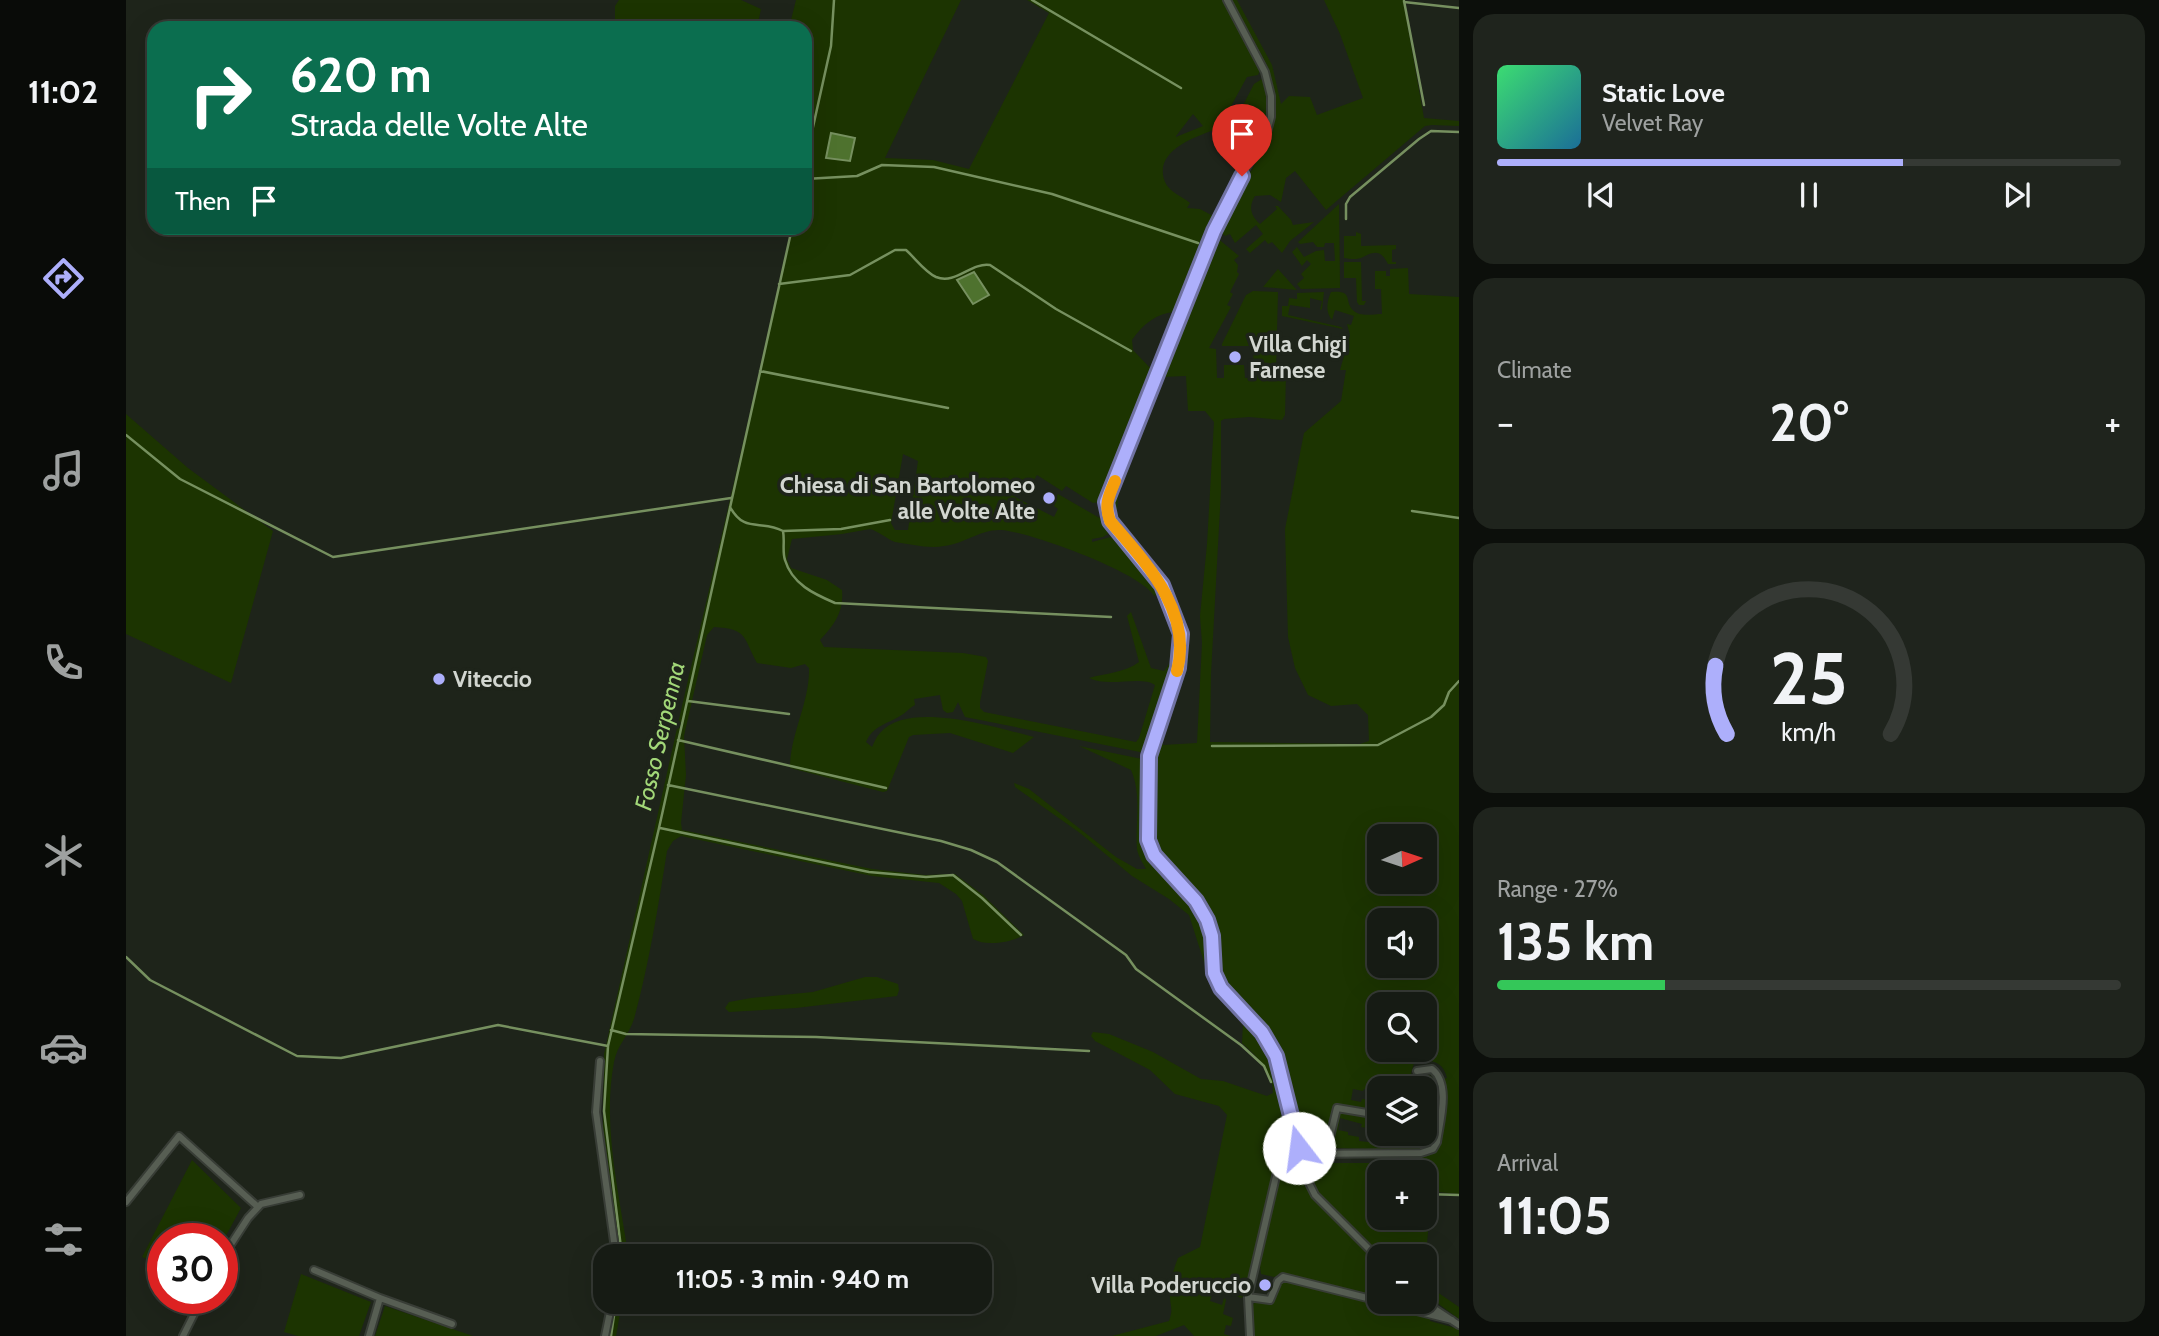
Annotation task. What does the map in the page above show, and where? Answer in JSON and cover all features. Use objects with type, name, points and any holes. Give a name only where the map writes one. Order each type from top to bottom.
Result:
[{"type":"street","points":[[1227,0],[1265,72],[1271,96],[1271,117],[1267,132],[1231,194],[1214,231],[1106,502],[1106,508],[1110,521],[1162,585],[1181,634],[1178,668],[1149,756],[1148,840],[1154,855],[1202,910],[1212,936],[1217,980],[1225,994],[1270,1043],[1281,1072],[1306,1177],[1315,1195],[1367,1247]]},
{"type":"street","points":[[600,1061],[596,1112],[614,1244]]},
{"type":"street","points":[[1300,1151],[1427,1153],[1433,1149],[1437,1142],[1442,1087],[1438,1074],[1432,1069],[1417,1071]]},
{"type":"street","points":[[1300,1151],[1329,1141],[1336,1108],[1367,1113]]},
{"type":"street","points":[[1250,1336],[1248,1297],[1290,1115]]},
{"type":"street","points":[[126,1202],[178,1136],[258,1208]]},
{"type":"street","points":[[238,1233],[261,1204],[300,1195]]},
{"type":"street","points":[[314,1270],[452,1324]]},
{"type":"street","points":[[1248,1297],[1270,1300],[1278,1280],[1283,1277],[1367,1299]]},
{"type":"street","points":[[369,1336],[380,1298]]},
{"type":"street","points":[[1437,1310],[1459,1325]]},
{"type":"street","points":[[183,1336],[194,1314]]},
{"type":"street","points":[[605,1336],[610,1314]]},
{"type":"street","points":[[1428,1314],[1452,1320]]},
{"type":"shaded area","points":[[619,0],[741,0],[761,9],[758,21],[615,21],[615,6]]},
{"type":"shaded area","points":[[796,0],[961,0],[885,158],[933,160],[969,169],[1049,13],[1027,0],[1223,0],[1260,70],[1258,75],[1247,77],[1231,106],[1240,111],[1254,84],[1262,79],[1268,112],[1265,124],[1261,130],[1243,123],[1234,123],[1195,137],[1169,154],[1164,162],[1165,182],[1190,203],[1187,208],[1200,209],[1213,216],[1204,240],[1205,245],[1161,356],[1158,357],[1175,312],[1151,320],[1132,340],[1133,350],[1152,370],[1156,363],[1157,365],[1104,497],[1093,503],[1066,486],[1062,491],[1037,475],[1026,493],[1019,489],[1015,497],[1054,517],[1058,509],[1053,502],[1058,494],[1110,524],[1111,532],[1092,539],[1092,542],[1118,535],[1156,581],[1178,635],[1176,665],[1145,753],[965,717],[958,702],[953,712],[947,713],[943,710],[940,695],[914,699],[915,705],[876,729],[866,742],[872,747],[879,735],[893,723],[911,718],[932,717],[977,723],[1034,737],[1013,753],[950,733],[913,735],[909,737],[887,791],[883,792],[790,768],[809,668],[805,664],[791,668],[757,663],[739,632],[714,627],[707,635],[684,736],[686,775],[682,830],[872,869],[925,875],[955,874],[983,895],[1024,935],[999,943],[985,943],[973,939],[962,901],[939,883],[872,876],[681,836],[673,841],[667,851],[653,936],[639,998],[632,1025],[614,1062],[611,1086],[613,1158],[626,1244],[617,1244],[603,1133],[604,1054],[791,235],[812,235],[812,21],[791,21]],"holes":[[[1193,114],[1203,126],[1176,137]],[[903,454],[918,461],[908,530],[895,530],[891,523]],[[870,529],[895,542],[932,547],[951,545],[994,530],[1015,532],[1084,555],[1129,576],[1154,596],[1159,593],[1176,637],[1175,652],[1164,671],[1151,668],[1131,612],[1127,616],[1139,662],[1121,671],[1089,678],[1106,682],[1142,681],[1155,685],[1136,742],[984,712],[980,708],[980,702],[988,661],[986,657],[963,653],[824,647],[820,640],[837,617],[842,604],[842,590],[827,580],[791,568],[787,559],[792,539]]]},
{"type":"shaded area","points":[[1232,0],[1237,0],[1272,65],[1281,104],[1289,96],[1310,97],[1317,115],[1363,98],[1340,34],[1324,0],[1403,0],[1424,118],[1459,121],[1459,126],[1425,126],[1326,210],[1295,171],[1286,178],[1281,202],[1270,195],[1255,196],[1251,208],[1254,218],[1260,224],[1277,209],[1275,206],[1278,206],[1293,225],[1314,222],[1290,241],[1282,253],[1272,242],[1268,244],[1265,240],[1250,253],[1246,249],[1263,234],[1256,225],[1235,243],[1230,234],[1225,236],[1219,231],[1271,134],[1276,115],[1276,96],[1268,67]]},
{"type":"shaded area","points":[[831,133],[855,138],[850,161],[826,158]]},
{"type":"shaded area","points":[[1339,204],[1340,288],[1301,289],[1297,284],[1304,278],[1301,274],[1311,264],[1307,260],[1302,266],[1292,252],[1297,247],[1304,257],[1324,250],[1325,261],[1335,261],[1334,243],[1317,247],[1313,242],[1298,242]]},
{"type":"shaded area","points":[[1356,232],[1361,234],[1361,246],[1396,245],[1396,249],[1392,250],[1392,262],[1396,264],[1388,264],[1383,256],[1377,253],[1359,259],[1344,258],[1344,236],[1356,236]]},
{"type":"shaded area","points":[[1216,237],[1239,256],[1234,260],[1239,274],[1230,292],[1233,294],[1227,305],[1231,307],[1209,348],[1216,349],[1217,378],[1224,378],[1224,365],[1244,365],[1245,378],[1254,377],[1253,346],[1222,346],[1246,295],[1253,291],[1278,292],[1276,372],[1286,372],[1285,415],[1282,420],[1249,417],[1221,421],[1221,490],[1210,742],[1360,744],[1369,741],[1368,715],[1357,704],[1331,706],[1308,695],[1295,668],[1288,637],[1285,529],[1304,433],[1341,401],[1346,370],[1340,370],[1350,335],[1347,324],[1351,325],[1354,316],[1335,310],[1332,320],[1328,314],[1328,303],[1331,292],[1343,293],[1357,313],[1382,314],[1381,289],[1375,289],[1375,271],[1386,271],[1386,276],[1390,276],[1390,269],[1408,268],[1409,294],[1459,297],[1459,1194],[1437,1193],[1437,1160],[1379,1160],[1380,1156],[1425,1157],[1435,1150],[1439,1142],[1444,1107],[1443,1079],[1447,1078],[1442,1067],[1435,1062],[1437,992],[1367,992],[1367,1062],[1420,1062],[1414,1063],[1413,1076],[1367,1076],[1367,1089],[1353,1089],[1351,1100],[1361,1102],[1362,1099],[1367,1099],[1367,1111],[1334,1104],[1327,1140],[1301,1143],[1293,1085],[1290,1085],[1295,1125],[1277,1056],[1222,985],[1218,975],[1216,937],[1207,911],[1153,845],[1152,757],[1180,668],[1182,642],[1177,614],[1160,576],[1121,529],[1109,504]],"holes":[[[1186,376],[1188,411],[1205,411],[1214,422],[1200,616],[1202,643],[1197,743],[1163,745],[1162,736],[1188,663],[1189,637],[1186,623],[1174,604],[1162,575],[1120,523],[1117,510],[1120,482],[1162,377]]]},
{"type":"shaded area","points":[[1344,262],[1361,262],[1362,301],[1366,301],[1364,305],[1357,302],[1356,278],[1344,278]]},
{"type":"shaded area","points":[[1278,269],[1295,288],[1297,290],[1263,287]]},
{"type":"shaded area","points":[[974,272],[989,295],[973,304],[957,280]]},
{"type":"shaded area","points":[[1324,292],[1322,309],[1320,310],[1322,301],[1310,298],[1310,308],[1290,305],[1288,315],[1343,329],[1282,316],[1282,306],[1288,306],[1289,298],[1297,299],[1297,293]]},
{"type":"shaded area","points":[[126,414],[188,468],[273,531],[231,683],[126,634]]},
{"type":"shaded area","points":[[1079,746],[1142,759],[1145,776],[1145,848],[1199,911],[1207,931],[1213,975],[1220,992],[1266,1044],[1280,1073],[1286,1124],[1246,1295],[1241,1298],[1236,1296],[1237,1288],[1220,1284],[1218,1292],[1213,1291],[1210,1301],[1222,1305],[1224,1298],[1226,1300],[1223,1314],[1233,1318],[1231,1326],[1226,1325],[1224,1334],[1230,1336],[1194,1336],[1184,1325],[1156,1336],[1112,1336],[1169,1321],[1171,1283],[1178,1258],[1200,1247],[1227,1115],[1219,1106],[1175,1094],[1150,1070],[1095,1041],[1091,1036],[1093,1032],[1109,1034],[1153,1052],[1201,1079],[1223,1081],[1267,1096],[1273,1093],[1267,1071],[1242,1043],[1243,1024],[1240,1018],[1212,987],[1189,915],[1132,876],[1080,833],[1015,787],[1014,783],[1029,789],[1116,857],[1137,869],[1146,869],[1137,849],[1137,799],[1131,770]]},
{"type":"shaded area","points":[[865,977],[877,977],[898,984],[897,996],[796,1008],[729,1012],[725,1008],[729,1002],[813,992]]},
{"type":"shaded area","points":[[1337,1110],[1367,1114],[1367,1128],[1340,1118],[1338,1130],[1359,1137],[1359,1141],[1367,1142],[1367,1146],[1430,1146],[1421,1150],[1330,1148]]},
{"type":"shaded area","points":[[1291,1125],[1303,1178],[1313,1198],[1367,1250],[1367,1296],[1283,1273],[1274,1277],[1261,1274],[1259,1258]]},
{"type":"shaded area","points":[[1330,1156],[1331,1163],[1367,1163],[1367,1230],[1428,1230],[1427,1244],[1370,1244],[1334,1211],[1312,1183],[1307,1170],[1307,1157]]},
{"type":"shaded area","points":[[192,1160],[241,1208],[233,1223],[160,1223]]},
{"type":"shaded area","points":[[301,1274],[371,1302],[359,1336],[298,1336],[284,1332]]},
{"type":"shaded area","points":[[1285,1280],[1367,1301],[1367,1314],[1415,1314],[1430,1318],[1430,1321],[1459,1329],[1459,1336],[1252,1336],[1252,1305],[1256,1302],[1273,1301],[1280,1283]]},
{"type":"shaded area","points":[[1437,1292],[1459,1307],[1459,1319],[1437,1303]]},
{"type":"shaded area","points":[[385,1306],[473,1336],[375,1336]]},
{"type":"shaded area","points":[[611,1314],[620,1314],[616,1336],[608,1336]]},
{"type":"waterway","name":"Fosso Serpenna","points":[[812,132],[831,46],[834,0]]},
{"type":"waterway","points":[[1032,0],[1181,88]]},
{"type":"waterway","points":[[1404,1],[1424,105]]},
{"type":"waterway","points":[[1404,2],[1459,8]]},
{"type":"waterway","points":[[1346,219],[1346,204],[1350,197],[1419,139],[1431,131],[1459,132]]},
{"type":"waterway","points":[[812,179],[857,176],[882,165],[934,167],[1052,194],[1198,243]]},
{"type":"waterway","name":"Fosso Serpenna","points":[[621,1244],[604,1111],[608,1046],[790,235]]},
{"type":"waterway","points":[[779,284],[850,275],[895,250],[906,250],[928,272],[943,279],[990,265],[1056,309],[1131,351]]},
{"type":"waterway","points":[[760,371],[948,408]]},
{"type":"waterway","points":[[126,435],[180,479],[333,557],[731,498]]},
{"type":"waterway","points":[[730,507],[747,523],[783,531],[784,557],[793,576],[812,592],[835,603],[1111,617]]},
{"type":"waterway","points":[[1412,511],[1459,518]]},
{"type":"waterway","points":[[783,531],[841,529],[890,520]]},
{"type":"waterway","points":[[1212,746],[1378,745],[1431,717],[1444,705],[1449,692],[1459,681]]},
{"type":"waterway","points":[[688,701],[789,714]]},
{"type":"waterway","points":[[678,740],[886,788]]},
{"type":"waterway","points":[[668,785],[941,841],[971,850],[997,862],[1126,955],[1136,969],[1241,1045],[1264,1066],[1271,1082]]},
{"type":"waterway","points":[[660,828],[869,872],[926,877],[953,875],[1021,935]]},
{"type":"waterway","points":[[126,957],[150,980],[297,1056],[341,1058],[498,1025],[608,1046]]},
{"type":"waterway","points":[[611,1030],[626,1034],[816,1037],[1089,1051]]},
{"type":"waterway","points":[[1437,1194],[1459,1195]]},
{"type":"waterway","name":"Fosso Serpenna","points":[[611,1336],[614,1314]]},
{"type":"slow traffic","points":[[1115,481],[1106,502],[1106,511],[1110,521],[1162,585],[1181,634],[1177,671]]},
{"type":"place","name":"Villa Chigi Farnese","points":[[1235,357]]},
{"type":"place","name":"Chiesa di San Bartolomeo alle Volte Alte","points":[[1049,498]]},
{"type":"place","name":"Viteccio","points":[[439,679]]},
{"type":"place","name":"Villa Poderuccio","points":[[1265,1285]]},
{"type":"route","points":[[1242,176],[1214,231],[1106,502],[1106,511],[1110,521],[1162,585],[1181,634],[1178,668],[1149,756],[1147,832],[1150,848],[1202,910],[1212,936],[1214,973],[1221,988],[1270,1043],[1281,1072],[1299,1148]]}]
